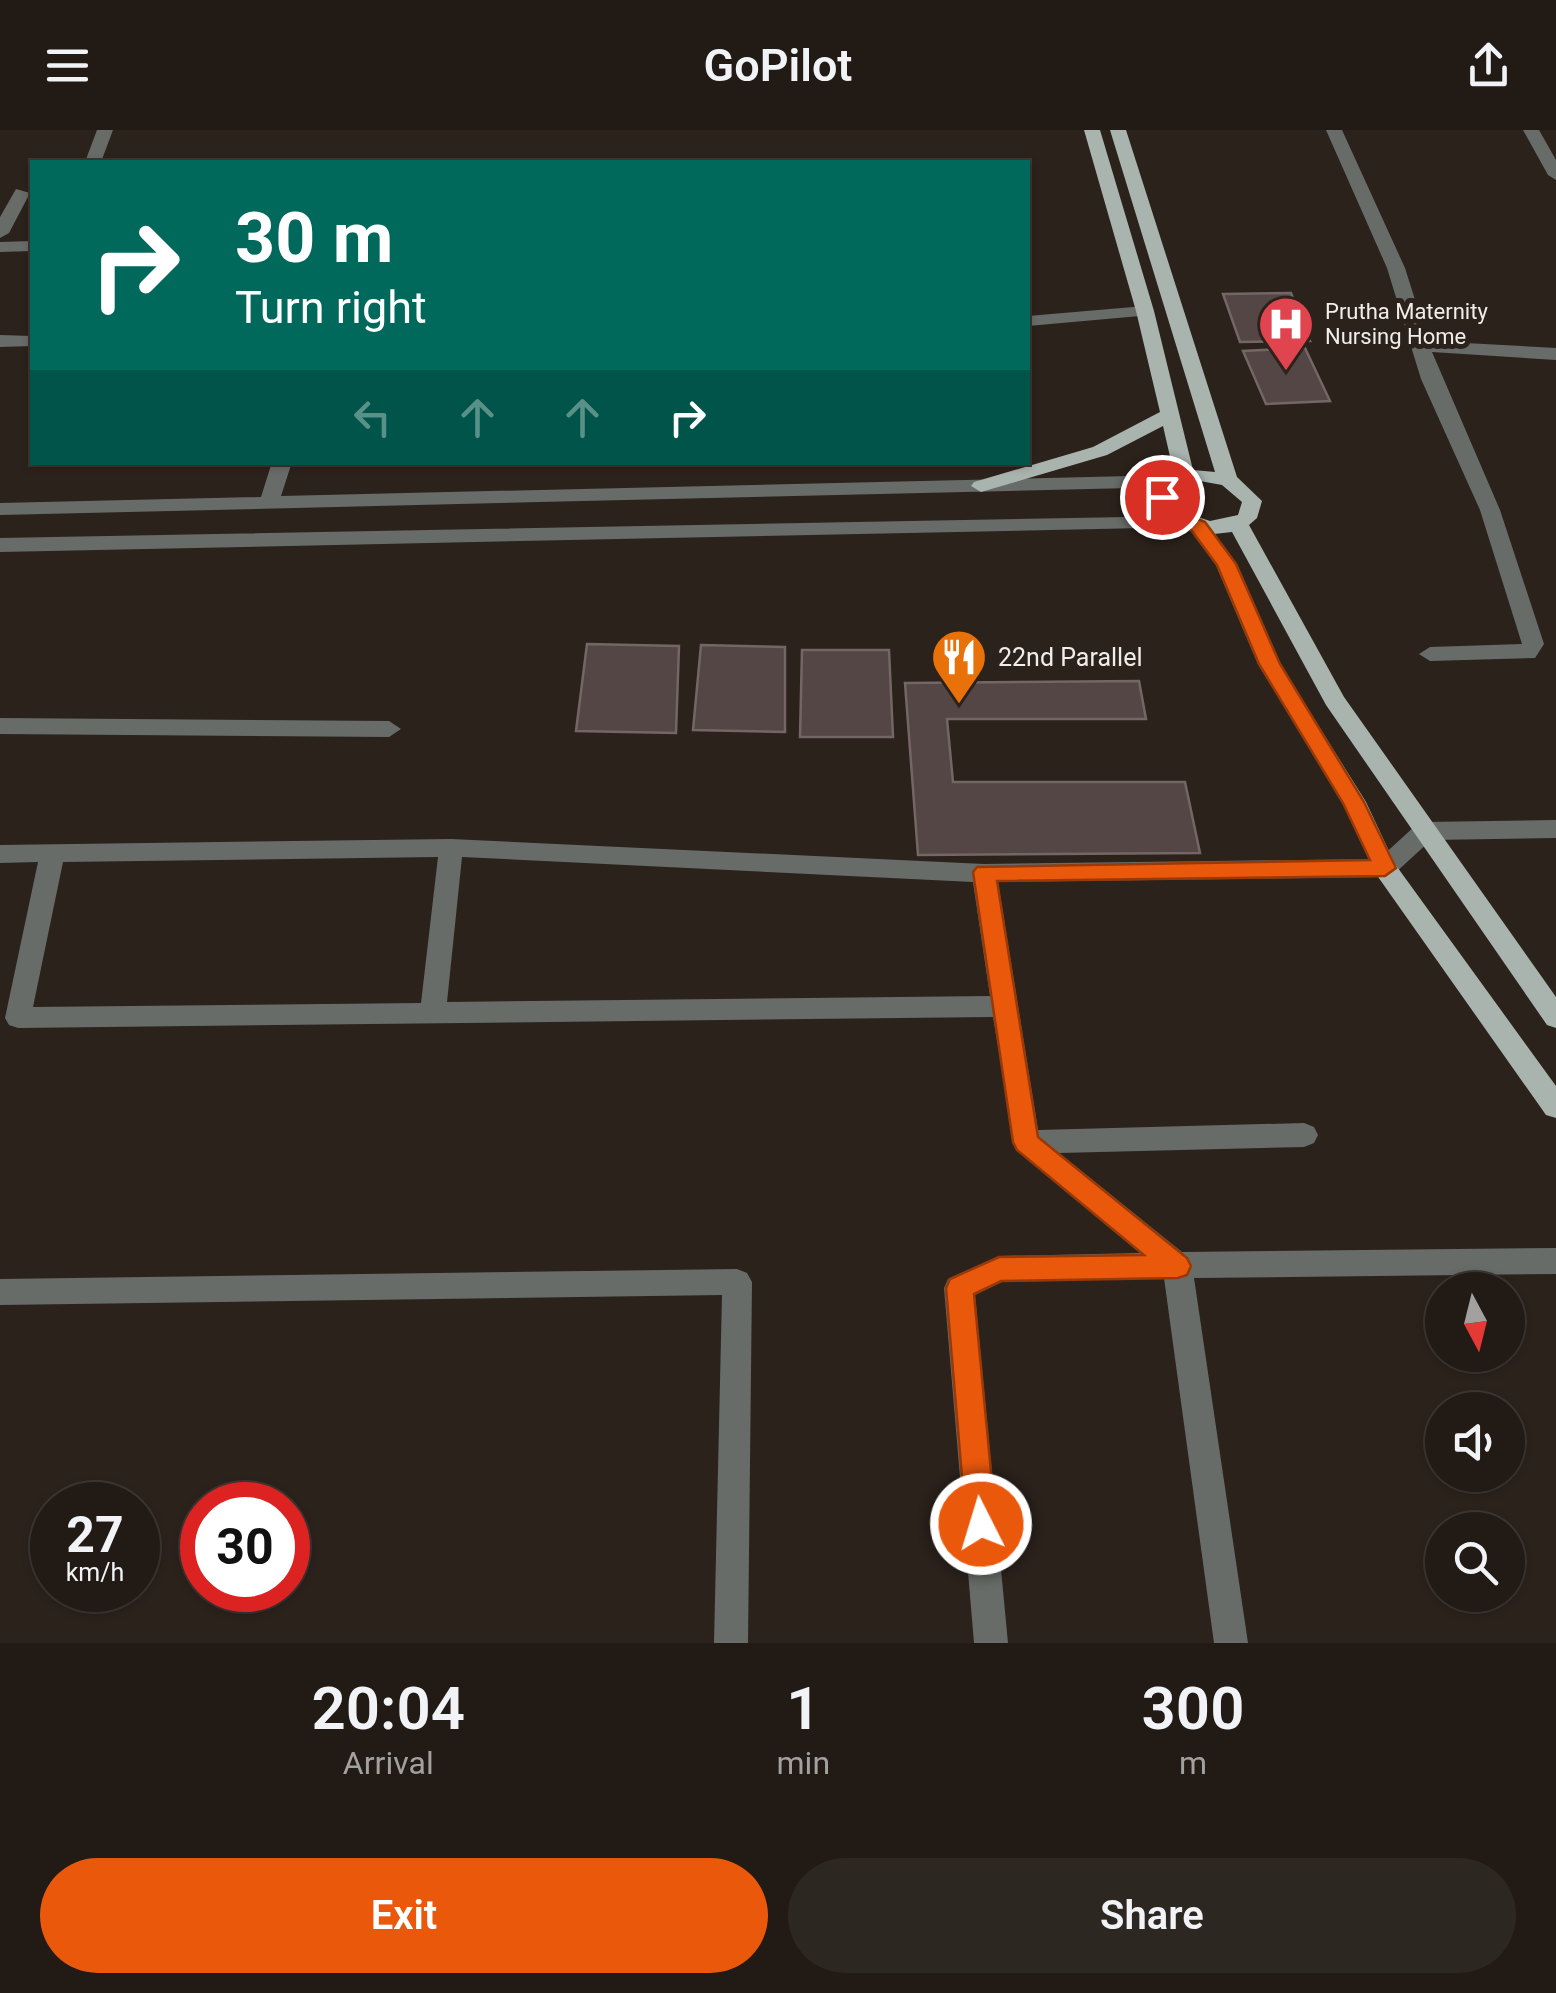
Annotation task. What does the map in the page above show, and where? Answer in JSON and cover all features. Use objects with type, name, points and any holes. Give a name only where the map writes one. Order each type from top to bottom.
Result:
[{"type":"main road","points":[[1092,130],[1145,311],[1170,414],[1179,479]]},
{"type":"main road","points":[[1118,130],[1228,480]]},
{"type":"main road","points":[[981,486],[1100,451],[1170,414]]},
{"type":"main road","points":[[1191,524],[1238,524],[1247,518],[1252,502],[1239,486],[1228,480],[1200,475],[1179,479],[1165,488],[1165,506],[1191,524],[1226,564],[1270,664],[1354,802],[1385,868],[1556,1107]]},
{"type":"main road","points":[[1238,524],[1334,700],[1556,1018]]},
{"type":"street","points":[[94,160],[105,130]]},
{"type":"street","points":[[1334,130],[1396,268],[1420,346],[1490,510],[1533,644],[1527,653],[1430,654]]},
{"type":"street","points":[[1531,130],[1556,175]]},
{"type":"street","points":[[0,194],[27,193]]},
{"type":"street","points":[[0,234],[27,193]]},
{"type":"street","points":[[0,247],[30,246]]},
{"type":"street","points":[[1030,321],[1145,311]]},
{"type":"street","points":[[0,341],[30,340]]},
{"type":"street","points":[[1420,346],[1556,354]]},
{"type":"street","points":[[268,505],[281,465]]},
{"type":"street","points":[[0,509],[1179,479]]},
{"type":"street","points":[[0,545],[1191,524]]},
{"type":"street","points":[[0,726],[389,730]]},
{"type":"street","points":[[0,854],[451,848],[984,872],[1385,868],[1426,831],[1556,829]]},
{"type":"street","points":[[433,1013],[451,848]]},
{"type":"street","points":[[52,854],[18,1018],[1006,1006]]},
{"type":"street","points":[[984,872],[1026,1142],[1178,1266],[1231,1643]]},
{"type":"street","points":[[1026,1142],[1304,1135]]},
{"type":"street","points":[[991,1643],[960,1288],[999,1269],[1556,1261]]},
{"type":"street","points":[[0,1292],[737,1282],[732,1643]]},
{"type":"building","points":[[1291,293],[1310,341],[1240,342],[1223,294]]},
{"type":"building","points":[[1305,348],[1330,401],[1266,404],[1243,351]]},
{"type":"building","points":[[587,644],[679,646],[676,733],[576,731]]},
{"type":"building","points":[[701,645],[785,647],[785,732],[693,730]]},
{"type":"building","points":[[802,650],[889,650],[893,737],[800,737]]},
{"type":"building","points":[[1139,681],[1146,719],[947,719],[953,782],[1185,782],[1200,853],[918,855],[905,683]]},
{"type":"place","name":"Prutha Maternity Nursing Home","points":[[1286,373]]},
{"type":"place","name":"22nd Parallel","points":[[959,706]]},
{"type":"route","points":[[981,1524],[960,1288],[999,1269],[1178,1266],[1026,1142],[984,872],[1385,868],[1354,802],[1270,664],[1226,564],[1198,526],[1172,515],[1162,497]]}]
